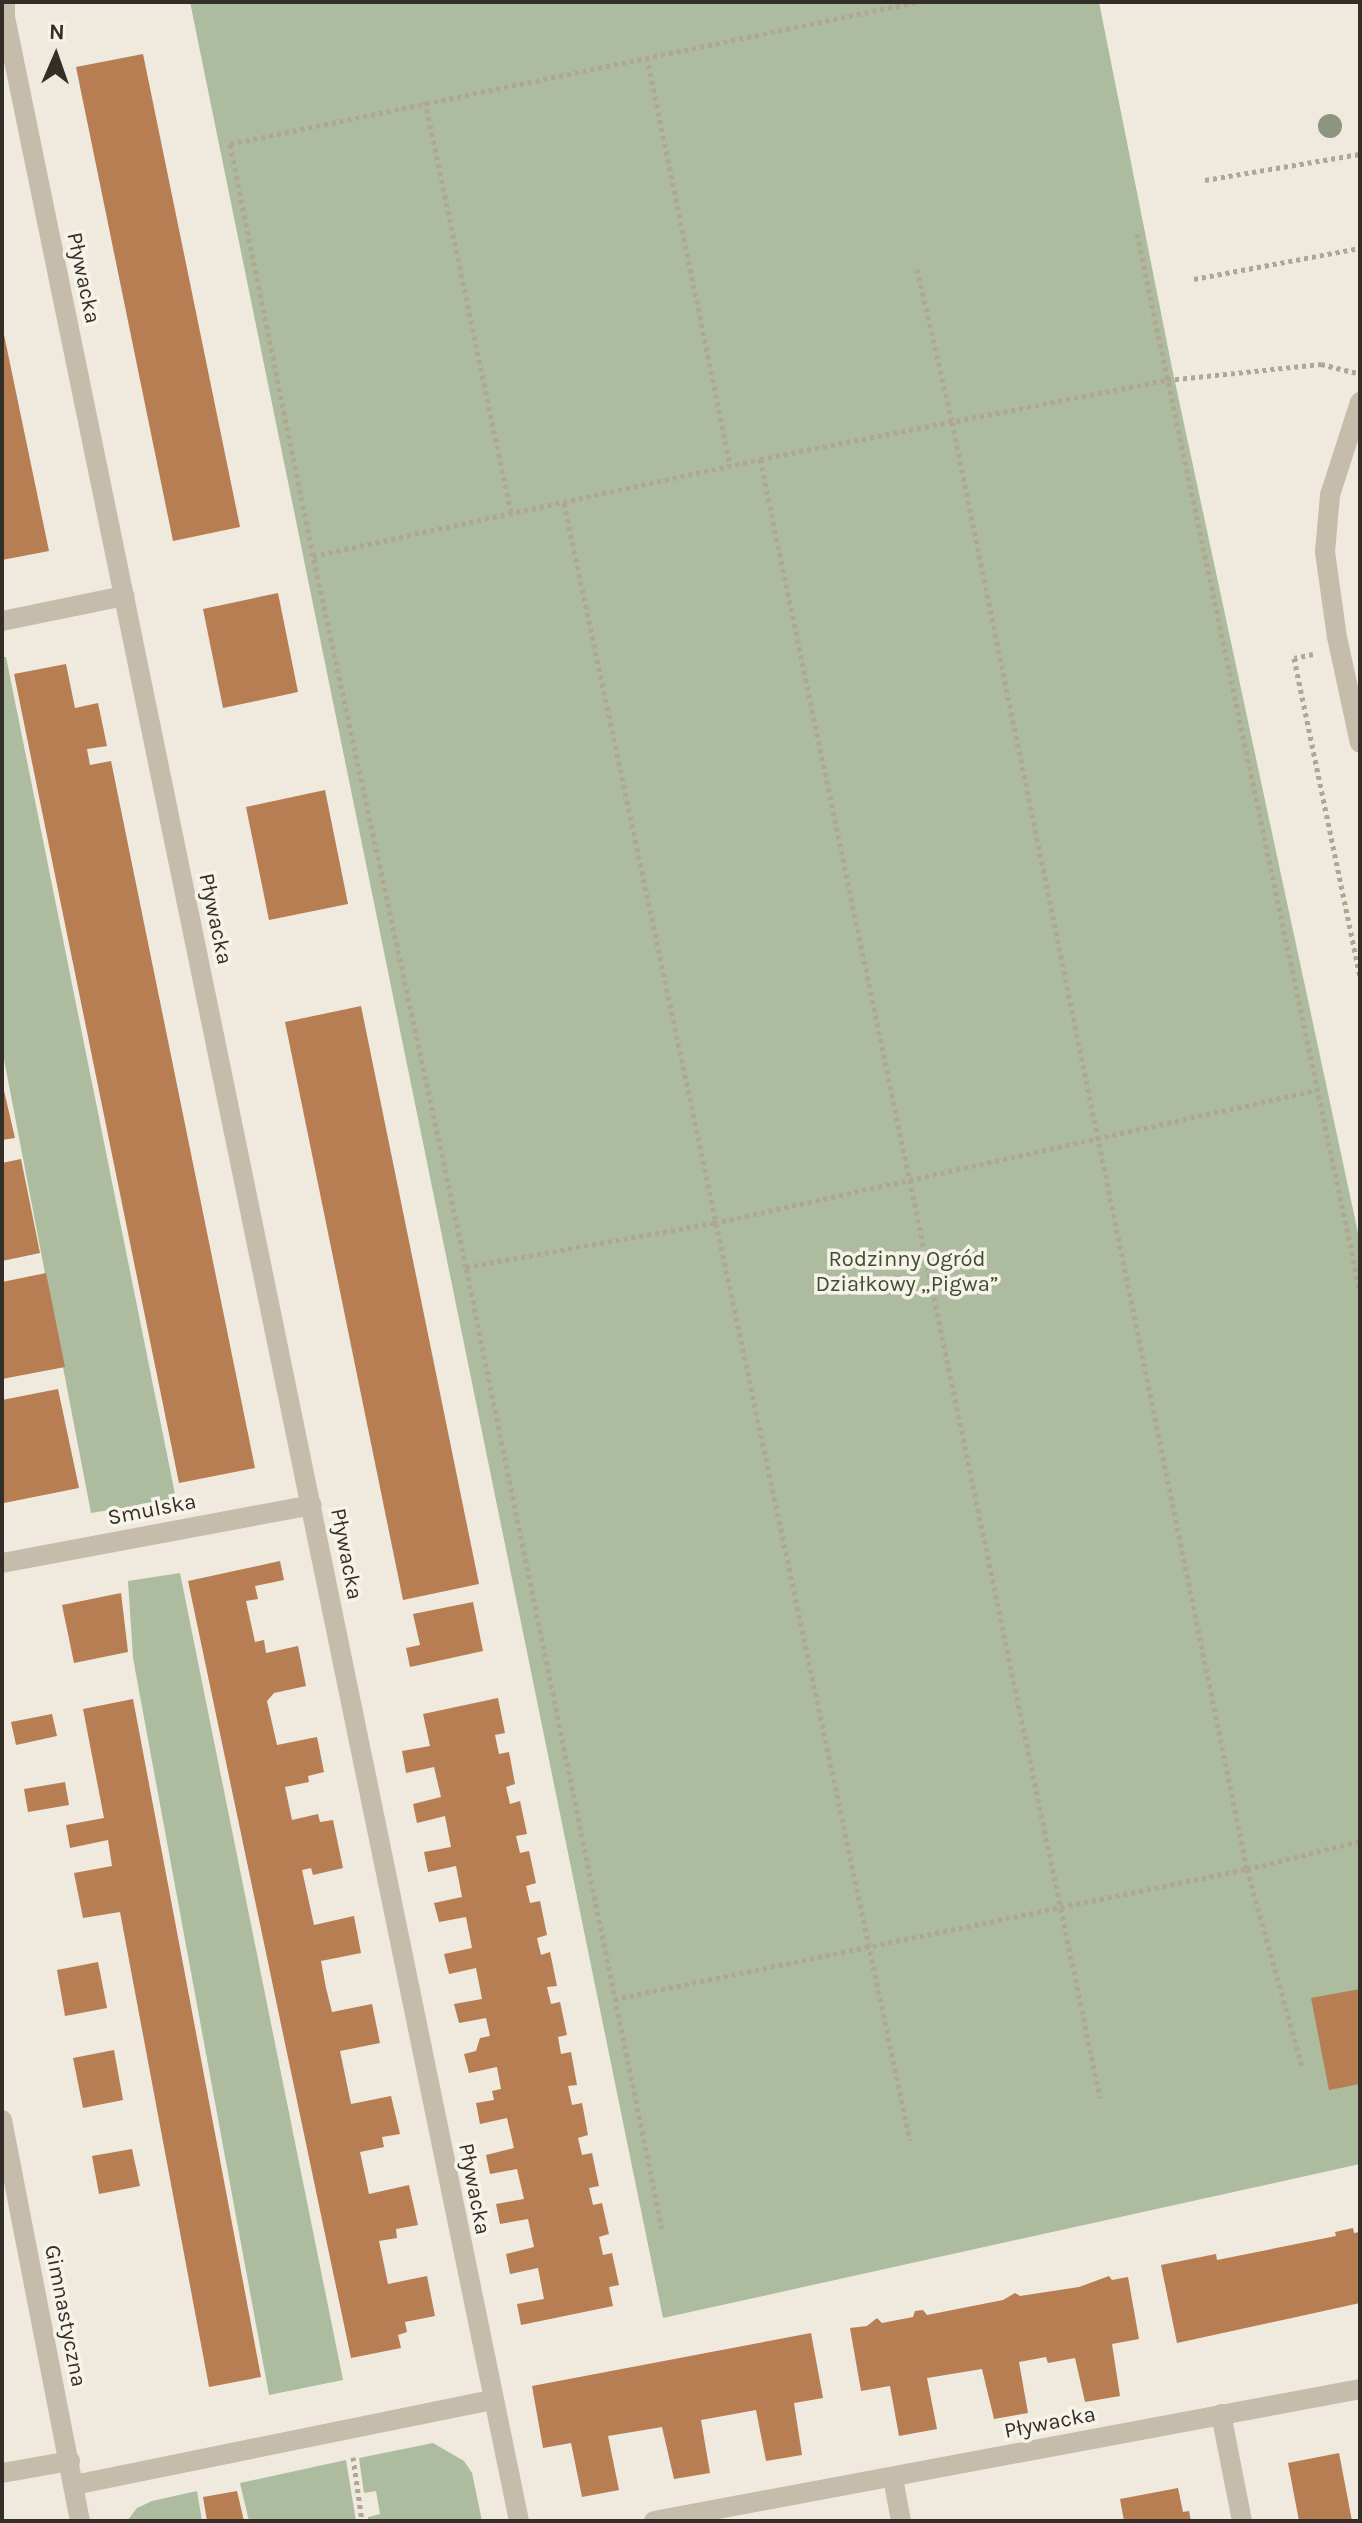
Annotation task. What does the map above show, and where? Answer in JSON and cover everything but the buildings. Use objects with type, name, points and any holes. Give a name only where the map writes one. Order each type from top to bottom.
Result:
[{"type":"street","name":"Pływacka","points":[[5,9],[519,2521]]},
{"type":"street","points":[[1360,402],[1330,495],[1325,552],[1337,637],[1360,743]]},
{"type":"street","points":[[2,621],[124,596]]},
{"type":"street","name":"Smulska","points":[[2,1563],[312,1505]]},
{"type":"street","name":"Gimnastyczna","points":[[2,2120],[80,2521]]},
{"type":"street","name":"Pływacka","points":[[654,2521],[1360,2389]]},
{"type":"street","points":[[74,2485],[492,2400]]},
{"type":"street","points":[[1221,2414],[1242,2521]]},
{"type":"street","points":[[2,2473],[70,2461]]},
{"type":"street","points":[[893,2478],[901,2521]]},
{"type":"path","points":[[662,2229],[466,1267],[313,556],[230,144],[425,101],[917,2]]},
{"type":"path","points":[[647,57],[730,466]]},
{"type":"path","points":[[425,101],[511,514]]},
{"type":"path","points":[[1205,180],[1360,154]]},
{"type":"path","points":[[1137,234],[1360,1291]]},
{"type":"path","points":[[1194,279],[1360,248]]},
{"type":"path","points":[[917,269],[952,422],[1247,1869],[1302,2066]]},
{"type":"path","points":[[313,556],[760,459],[1167,380],[1321,364],[1360,374]]},
{"type":"path","points":[[760,459],[1100,2098]]},
{"type":"path","points":[[564,503],[910,2141]]},
{"type":"path","points":[[1294,658],[1360,976]]},
{"type":"path","points":[[466,1267],[714,1223],[1317,1090]]},
{"type":"path","points":[[614,1999],[1247,1869],[1360,1841]]},
{"type":"path","points":[[349,2429],[362,2521]]},
{"type":"green space","name":"Rodzinny Ogród Działkowy „Pigwa”","points":[[190,2],[1099,2],[1172,368],[1360,1242],[1360,2164],[663,2318]]},
{"type":"green space","points":[[2,657],[6,657],[176,1499],[91,1513],[2,1049]]},
{"type":"green space","points":[[180,1573],[343,2380],[269,2395],[133,1658],[128,1581]]},
{"type":"green space","points":[[433,2443],[464,2461],[472,2473],[482,2521],[368,2521],[368,2517],[380,2514],[376,2491],[364,2493],[359,2458]]},
{"type":"green space","points":[[346,2460],[356,2521],[249,2521],[240,2483]]},
{"type":"green space","points":[[197,2491],[202,2521],[127,2521],[137,2508],[152,2501]]}]
